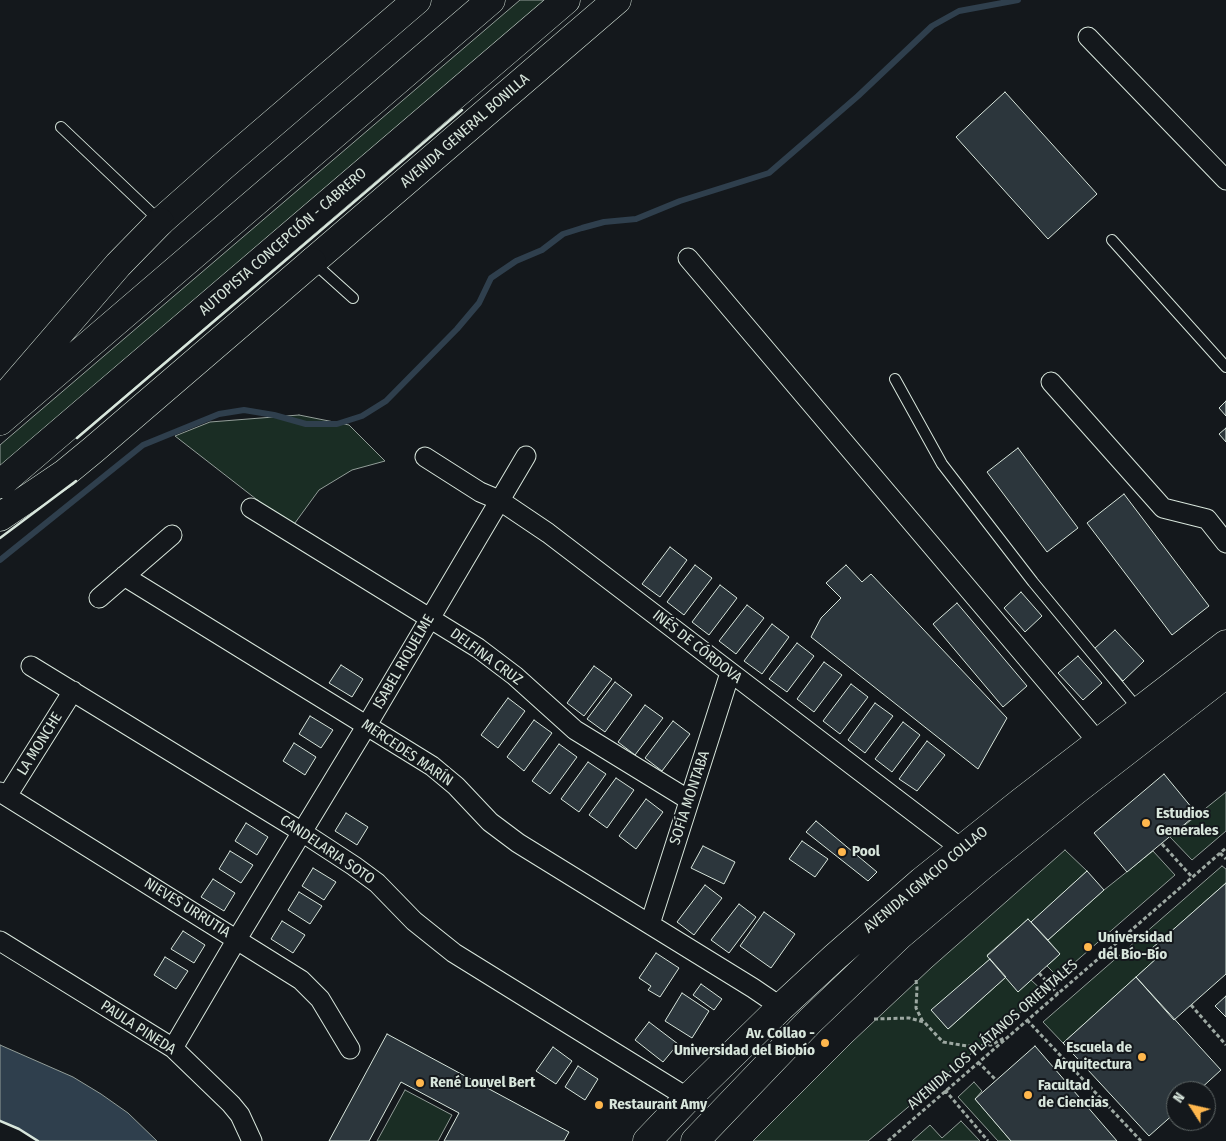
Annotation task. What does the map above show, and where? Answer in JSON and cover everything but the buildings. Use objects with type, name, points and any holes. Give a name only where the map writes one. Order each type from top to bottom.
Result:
[{"type":"main road","points":[[0,421],[491,0]]},
{"type":"main road","name":"AUTOPISTA CONCEPCIÓN - CABRERO","points":[[0,484],[566,0]]},
{"type":"main road","name":"AVENIDA GENERAL BONILLA","points":[[0,517],[65,473],[86,456],[617,0]]},
{"type":"main road","points":[[0,402],[118,265],[160,222],[406,6]]},
{"type":"main road","name":"AVENIDA IGNACIO COLLAO","points":[[647,1141],[688,1098],[835,957],[962,849],[1226,644]]},
{"type":"main road","name":"AVENIDA IGNACIO COLLAO","points":[[704,1131],[811,1020],[906,930],[1075,791],[1226,674]]},
{"type":"street","points":[[1088,36],[1226,180]]},
{"type":"street","points":[[688,258],[1098,742]]},
{"type":"street","points":[[1051,382],[1163,508],[1207,519],[1226,544]]},
{"type":"street","name":"ISABEL RIQUELME","points":[[172,1048],[367,725],[526,456]]},
{"type":"street","name":"INÉS DE CÓRDOVA","points":[[425,457],[480,492],[499,500],[548,533],[962,849]]},
{"type":"street","name":"DELFINA CRUZ","points":[[251,508],[478,648],[509,672],[575,730],[689,800]]},
{"type":"street","points":[[100,598],[172,535]]},
{"type":"street","name":"MERCEDES MARÍN","points":[[124,576],[367,725],[441,773],[501,831],[781,1007]]},
{"type":"street","name":"CANDELARIA SOTO","points":[[31,666],[302,832],[372,879],[388,892],[420,926],[454,953],[688,1098]]},
{"type":"street","name":"SOFÍA MONTABA","points":[[650,924],[730,673]]},
{"type":"street","name":"LA MONCHE","points":[[3,794],[73,691]]},
{"type":"street","name":"NIEVES URRUTIA","points":[[3,794],[289,971],[312,990],[327,1010],[350,1049]]},
{"type":"street","name":"PAULA PINEDA","points":[[0,940],[172,1048],[232,1104],[240,1115],[252,1141]]},
{"type":"lane","points":[[61,127],[160,222]]},
{"type":"lane","points":[[1112,240],[1226,367]]},
{"type":"lane","points":[[312,262],[353,298]]},
{"type":"lane","points":[[894,379],[942,464],[1032,582],[1139,711]]},
{"type":"path","points":[[1162,844],[1192,877]]},
{"type":"path","name":"AVENIDA LOS PLÁTANOS ORIENTALES","points":[[888,1141],[1226,848]]},
{"type":"path","points":[[1220,852],[1226,859]]},
{"type":"path","points":[[1039,973],[1058,994]]},
{"type":"path","points":[[916,980],[916,1008],[924,1022],[944,1042],[967,1046],[991,1045],[1009,1036]]},
{"type":"path","points":[[1191,1005],[1226,1045]]},
{"type":"path","points":[[874,1019],[909,1018],[924,1022]]},
{"type":"path","points":[[1027,1020],[1141,1141]]},
{"type":"path","points":[[978,1062],[996,1080]]},
{"type":"path","points":[[945,1090],[988,1141]]},
{"type":"green space","points":[[520,0],[545,0],[0,466],[0,445]]},
{"type":"green space","points":[[299,415],[349,425],[385,461],[352,470],[319,490],[292,527],[175,436],[210,422]]},
{"type":"green space","points":[[1226,792],[1226,831],[1192,860],[1170,837]]},
{"type":"green space","points":[[1065,850],[1087,871],[1031,922],[1028,919],[987,955],[990,959],[932,1010],[948,1029],[1006,977],[1018,991],[1031,980],[1044,992],[868,1141],[753,1141],[852,1042],[932,967]]},
{"type":"green space","points":[[1153,851],[1175,875],[1058,977],[1047,966],[1060,954],[1048,940],[1104,890]]},
{"type":"green space","points":[[1222,866],[1226,869],[1226,883],[1150,950],[1157,958],[1063,1043],[1043,1022]]},
{"type":"green space","points":[[974,1082],[982,1091],[975,1099],[1011,1141],[998,1141],[958,1097]]},
{"type":"green space","points":[[405,1090],[452,1115],[438,1141],[377,1141]]},
{"type":"green space","points":[[961,1121],[980,1141],[912,1141],[930,1125],[942,1138]]},
{"type":"water","points":[[0,1045],[73,1077],[101,1094],[128,1113],[157,1141],[38,1141],[19,1129],[0,1121]]},
{"type":"waterway","points":[[0,560],[143,445],[219,414],[244,410],[274,415],[306,424],[337,424],[362,416],[386,401],[457,329],[479,303],[491,278],[516,261],[542,250],[563,234],[604,222],[636,219],[680,201],[769,173],[858,96],[932,26],[959,11],[1018,0]]},
{"type":"wall","points":[[77,438],[462,110]]},
{"type":"wall","points":[[0,538],[76,481]]},
{"type":"wall","points":[[0,1121],[19,1129],[38,1141]]},
{"type":"place","name":"Estudios Generales","points":[[1146,823]]},
{"type":"place","name":"Pool","points":[[842,852]]},
{"type":"place","name":"Universidad del Bío-Bío","points":[[1088,947]]},
{"type":"place","name":"Av. Collao - Universidad del Biobío","points":[[825,1043]]},
{"type":"place","name":"Escuela de Arquitectura","points":[[1142,1057]]},
{"type":"place","name":"René Louvel Bert","points":[[420,1083]]},
{"type":"place","name":"Facultad de Ciencias","points":[[1028,1095]]},
{"type":"place","name":"Restaurant Amy","points":[[599,1105]]}]
